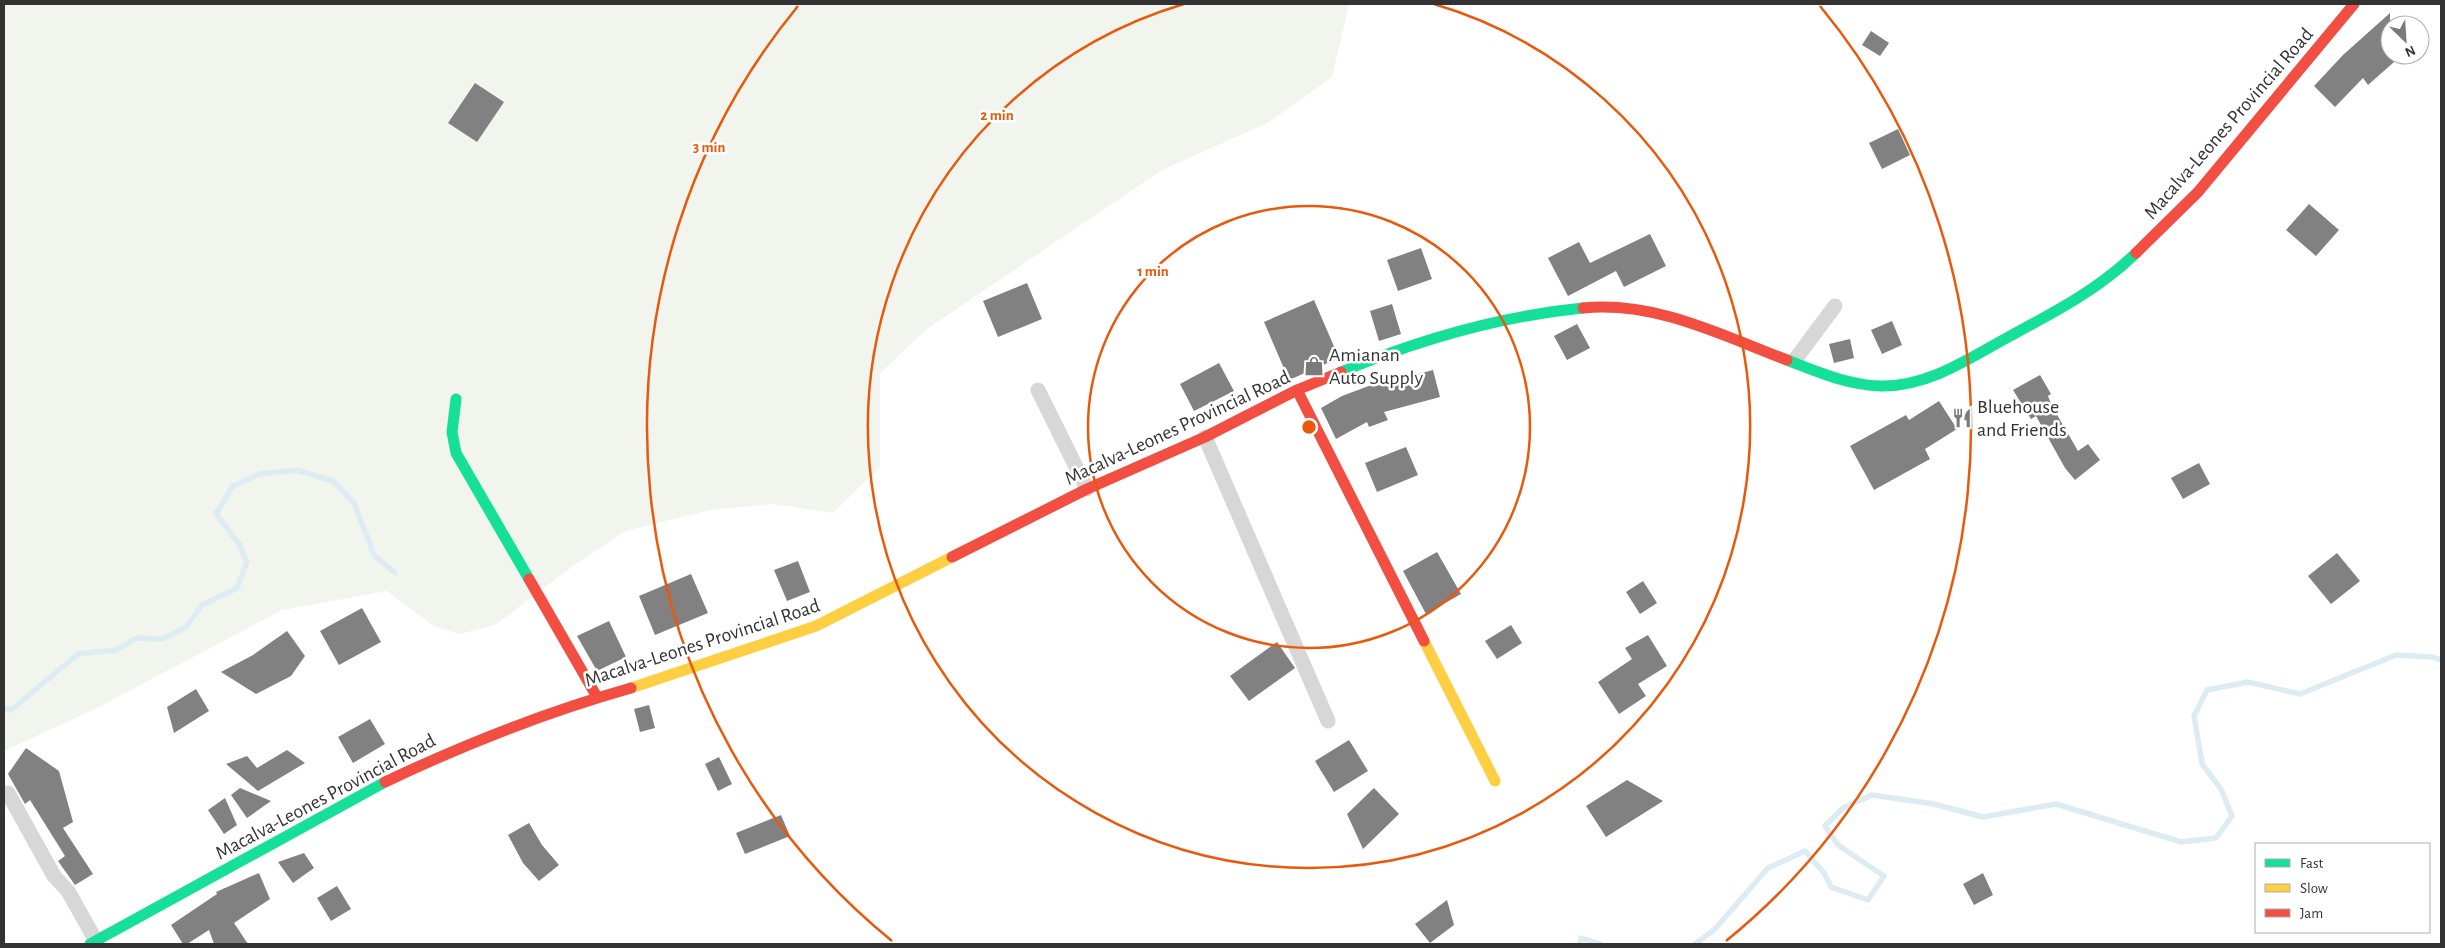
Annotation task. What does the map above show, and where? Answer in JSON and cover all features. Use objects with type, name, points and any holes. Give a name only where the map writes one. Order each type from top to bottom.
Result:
[{"type":"street","name":"Macalva-Leones Provincial Road","points":[[93,943],[375,787],[450,751],[573,704],[667,677],[816,626],[1087,490],[1205,437],[1297,390],[1372,359],[1482,325],[1533,315],[1596,307],[1656,311],[1794,361],[1845,382],[1881,386],[1920,380],[1951,369],[2086,295],[2150,241],[2198,192],[2354,4]]},
{"type":"street","points":[[1794,361],[1835,306]]},
{"type":"street","points":[[1038,390],[1087,490]]},
{"type":"street","points":[[1297,390],[1494,781]]},
{"type":"street","points":[[456,399],[450,424],[451,440],[456,452],[597,697]]},
{"type":"street","points":[[1205,437],[1328,721]]},
{"type":"street","points":[[8,794],[54,876],[68,891],[93,943]]},
{"type":"shaded area","points":[[4,4],[1349,4],[1332,77],[1267,123],[1162,170],[927,329],[880,373],[880,467],[833,513],[773,504],[710,510],[625,531],[573,566],[495,625],[460,634],[434,626],[387,591],[282,610],[99,707],[4,751]]},
{"type":"building","points":[[2380,22],[2380,65],[2391,65],[2368,85],[2363,78],[2335,107],[2314,86],[2343,55]]},
{"type":"building","points":[[1871,31],[1889,43],[1880,56],[1862,45]]},
{"type":"building","points":[[475,83],[504,102],[477,142],[448,123]]},
{"type":"building","points":[[1898,129],[1910,155],[1882,169],[1869,143]]},
{"type":"building","points":[[2309,204],[2339,230],[2316,256],[2286,230]]},
{"type":"building","points":[[1650,234],[1666,266],[1624,287],[1616,271],[1568,296],[1548,258],[1579,242],[1590,263]]},
{"type":"building","points":[[1421,248],[1432,279],[1398,291],[1387,260]]},
{"type":"building","points":[[1027,283],[1042,319],[998,337],[983,301]]},
{"type":"building","points":[[1314,300],[1339,358],[1289,380],[1264,322]]},
{"type":"building","points":[[1392,304],[1401,334],[1379,341],[1370,311]]},
{"type":"building","points":[[1892,321],[1902,345],[1882,354],[1871,330]]},
{"type":"building","points":[[1577,324],[1590,348],[1567,360],[1554,336]]},
{"type":"building","points":[[1850,339],[1854,358],[1834,363],[1829,344]]},
{"type":"building","points":[[1219,363],[1234,391],[1194,411],[1180,384]]},
{"type":"building","points":[[1433,370],[1440,397],[1384,412],[1388,420],[1369,427],[1367,422],[1336,439],[1321,408],[1342,396],[1374,384],[1375,386]]},
{"type":"building","points":[[2040,375],[2051,394],[2048,396],[2052,406],[2078,451],[2088,444],[2100,460],[2075,480],[2065,468],[2036,416],[2031,419],[2013,390]]},
{"type":"building","points":[[1939,401],[1957,429],[1925,449],[1930,459],[1874,490],[1850,446],[1906,415],[1909,420]]},
{"type":"building","points":[[1406,447],[1418,475],[1377,492],[1365,463]]},
{"type":"building","points":[[2199,463],[2210,484],[2183,499],[2171,478]]},
{"type":"building","points":[[1437,552],[1461,594],[1426,614],[1403,571]]},
{"type":"building","points":[[2337,553],[2360,581],[2331,604],[2308,576]]},
{"type":"building","points":[[798,561],[810,592],[787,601],[774,570]]},
{"type":"building","points":[[691,574],[708,613],[655,635],[639,596]]},
{"type":"building","points":[[1643,581],[1657,603],[1640,614],[1626,592]]},
{"type":"building","points":[[362,608],[381,642],[339,665],[320,631]]},
{"type":"building","points":[[609,621],[626,657],[597,671],[577,636]]},
{"type":"building","points":[[1511,625],[1522,643],[1497,659],[1485,641]]},
{"type":"building","points":[[287,631],[305,656],[291,676],[256,694],[221,672],[253,655]]},
{"type":"building","points":[[1648,635],[1667,666],[1638,684],[1646,696],[1619,714],[1598,682],[1632,659],[1625,648]]},
{"type":"building","points":[[1277,642],[1295,668],[1249,701],[1230,676]]},
{"type":"building","points":[[196,689],[209,711],[174,733],[167,707]]},
{"type":"building","points":[[649,705],[655,728],[640,732],[634,709]]},
{"type":"building","points":[[370,719],[385,744],[353,763],[338,737]]},
{"type":"building","points":[[1349,740],[1368,771],[1334,792],[1315,761]]},
{"type":"building","points":[[26,748],[59,771],[73,822],[63,828],[93,874],[75,885],[58,861],[65,856],[30,800],[25,804],[8,774]]},
{"type":"building","points":[[287,750],[305,763],[258,791],[226,764],[247,756],[257,768]]},
{"type":"building","points":[[719,757],[732,784],[718,791],[705,764]]},
{"type":"building","points":[[1627,780],[1663,801],[1606,837],[1586,806]]},
{"type":"building","points":[[240,788],[271,801],[247,818],[231,795]]},
{"type":"building","points":[[1374,788],[1399,814],[1363,849],[1347,814]]},
{"type":"building","points":[[225,798],[237,825],[224,834],[208,810]]},
{"type":"building","points":[[781,815],[790,836],[745,854],[736,833]]},
{"type":"building","points":[[529,823],[542,845],[559,865],[539,881],[523,863],[508,835]]},
{"type":"building","points":[[304,853],[314,868],[293,883],[278,862]]},
{"type":"building","points":[[259,873],[270,899],[234,923],[248,944],[214,944],[209,930],[187,944],[183,944],[171,925],[217,894],[216,892]]},
{"type":"building","points":[[1983,873],[1993,895],[1974,905],[1963,884]]},
{"type":"building","points":[[337,886],[351,909],[331,921],[317,898]]},
{"type":"building","points":[[1447,900],[1454,925],[1430,943],[1415,924]]},
{"type":"waterway","points":[[4,708],[11,710],[78,654],[116,650],[137,638],[163,639],[186,627],[202,605],[237,588],[247,562],[239,544],[216,514],[232,487],[259,474],[297,470],[333,481],[354,503],[374,555],[395,573]]},
{"type":"waterway","points":[[1695,944],[1715,929],[1768,868],[1805,851],[1824,873],[1831,887],[1868,900],[1884,876],[1838,845],[1825,826],[1843,808],[1872,795],[1934,804],[1983,817],[2056,804],[2181,842],[2216,838],[2232,816],[2221,789],[2202,764],[2194,716],[2207,690],[2248,682],[2300,694],[2396,655],[2432,657],[2441,660]]},
{"type":"waterway","points":[[1580,944],[1581,938],[1600,944]]},
{"type":"traffic: fast","points":[[1787,360],[1833,377],[1856,383],[1881,386],[1915,382],[1964,362],[2060,309],[2107,278],[2136,253]]},
{"type":"traffic: fast","points":[[1341,372],[1370,360],[1460,331],[1521,317],[1583,308]]},
{"type":"traffic: fast","points":[[456,399],[452,432],[456,453],[529,579]]},
{"type":"traffic: fast","points":[[90,944],[385,782]]},
{"type":"traffic: slow","points":[[631,688],[816,626],[952,557]]},
{"type":"traffic: slow","points":[[1424,641],[1495,781]]},
{"type":"traffic: jam","points":[[2136,253],[2198,192],[2354,4]]},
{"type":"traffic: jam","points":[[1583,308],[1610,307],[1662,315],[1688,322],[1787,360]]},
{"type":"traffic: jam","points":[[952,557],[1087,489],[1205,437],[1297,390],[1341,372]]},
{"type":"traffic: jam","points":[[1297,390],[1424,641]]},
{"type":"traffic: jam","points":[[529,579],[597,697]]},
{"type":"traffic: jam","points":[[385,782],[506,730],[568,707],[631,688]]},
{"type":"place","name":"Amianan Auto Supply","points":[[1314,366]]},
{"type":"place","name":"Bluehouse and Friends","points":[[1962,418]]}]
